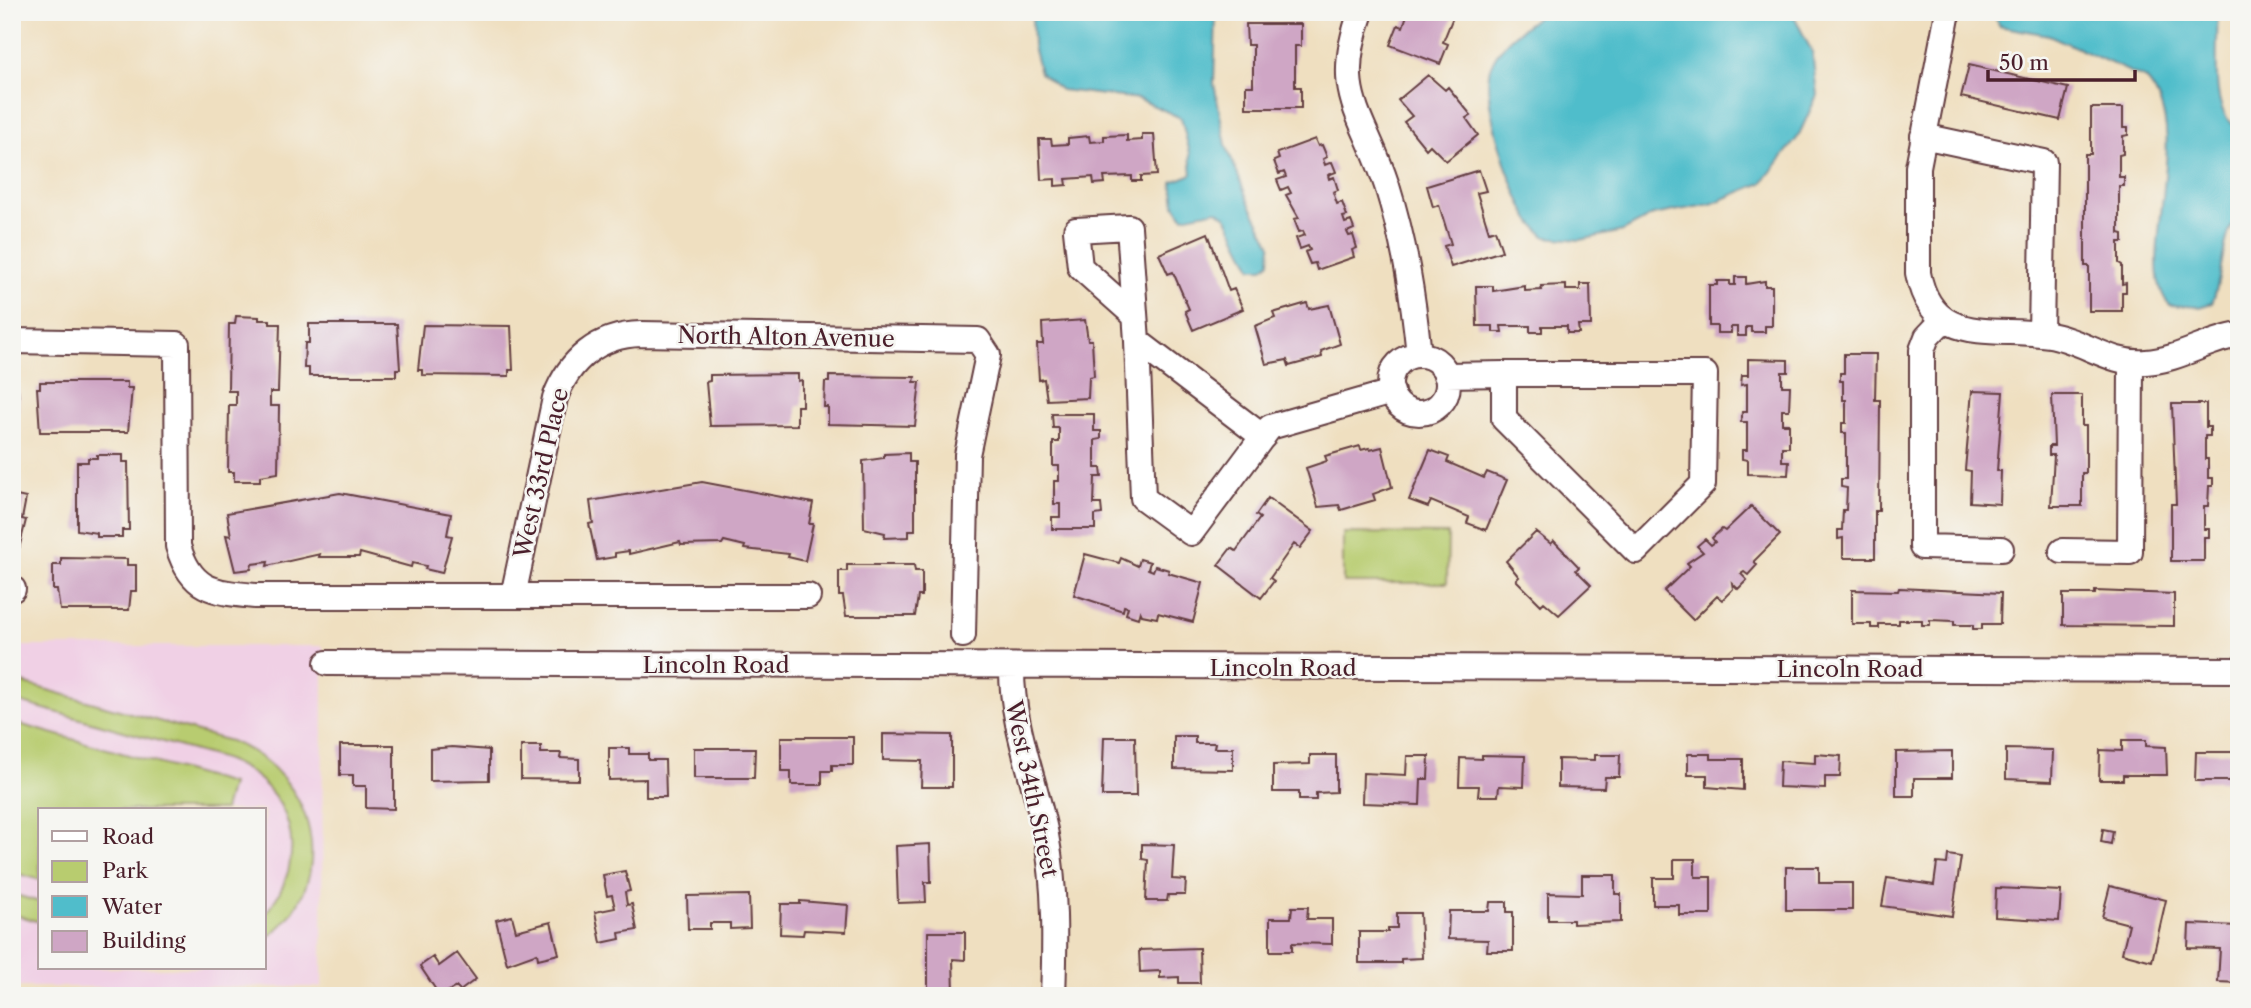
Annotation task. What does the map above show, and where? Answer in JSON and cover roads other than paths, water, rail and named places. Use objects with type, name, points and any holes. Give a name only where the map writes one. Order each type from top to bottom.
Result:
[{"type":"street","points":[[1361,12],[1348,57],[1350,99],[1386,184],[1410,273],[1419,355]]},
{"type":"street","points":[[1948,12],[1918,167],[1918,273],[1927,298],[1944,319],[1973,331],[2050,335],[2132,363],[2169,358],[2239,335]]},
{"type":"street","points":[[1923,136],[2044,162],[2041,334]]},
{"type":"street","points":[[1135,316],[1080,267],[1076,230],[1129,227],[1137,341],[1143,498],[1191,533],[1263,437],[1278,423],[1392,392]]},
{"type":"street","points":[[1944,319],[1927,337],[1922,350],[1922,547],[2001,549]]},
{"type":"street","name":"North Alton Avenue","points":[[581,356],[608,340],[641,334],[978,340],[988,355],[967,455],[963,635]]},
{"type":"street","points":[[12,341],[177,344],[178,545],[185,567],[196,580],[219,592],[255,596],[808,596]]},
{"type":"street","points":[[1137,341],[1263,437]]},
{"type":"street","points":[[1419,355],[1436,360],[1446,375],[1448,387],[1444,398],[1431,410],[1419,413],[1408,410],[1398,403],[1392,392],[1391,377],[1398,364],[1419,355]]},
{"type":"street","name":"West 33rd Place","points":[[513,596],[555,398],[565,375],[581,356]]},
{"type":"street","points":[[2062,551],[2130,552],[2132,363]]},
{"type":"street","points":[[1446,375],[1504,374],[1705,374],[1703,484],[1636,551],[1504,419],[1504,374]]},
{"type":"street","name":"Lincoln Road","points":[[327,663],[2239,670]]},
{"type":"street","name":"West 34th Street","points":[[1012,667],[1011,693],[1042,815],[1055,900],[1053,996]]},
{"type":"water","points":[[1032,12],[1216,12],[1214,84],[1226,145],[1249,203],[1271,245],[1270,262],[1263,268],[1252,268],[1227,218],[1217,210],[1183,217],[1175,205],[1172,182],[1192,174],[1181,118],[1139,99],[1061,90],[1040,73],[1033,46]]},
{"type":"water","points":[[1543,12],[1792,12],[1812,52],[1817,95],[1798,137],[1762,183],[1711,204],[1653,215],[1623,231],[1580,240],[1546,237],[1523,208],[1515,190],[1493,121],[1488,80],[1491,66],[1500,50]]},
{"type":"water","points":[[1993,12],[2217,12],[2218,94],[2222,109],[2229,120],[2239,127],[2239,218],[2229,232],[2212,303],[2199,307],[2170,305],[2160,287],[2157,261],[2166,165],[2166,132],[2160,103],[2146,79],[2049,35],[1999,26]]}]
